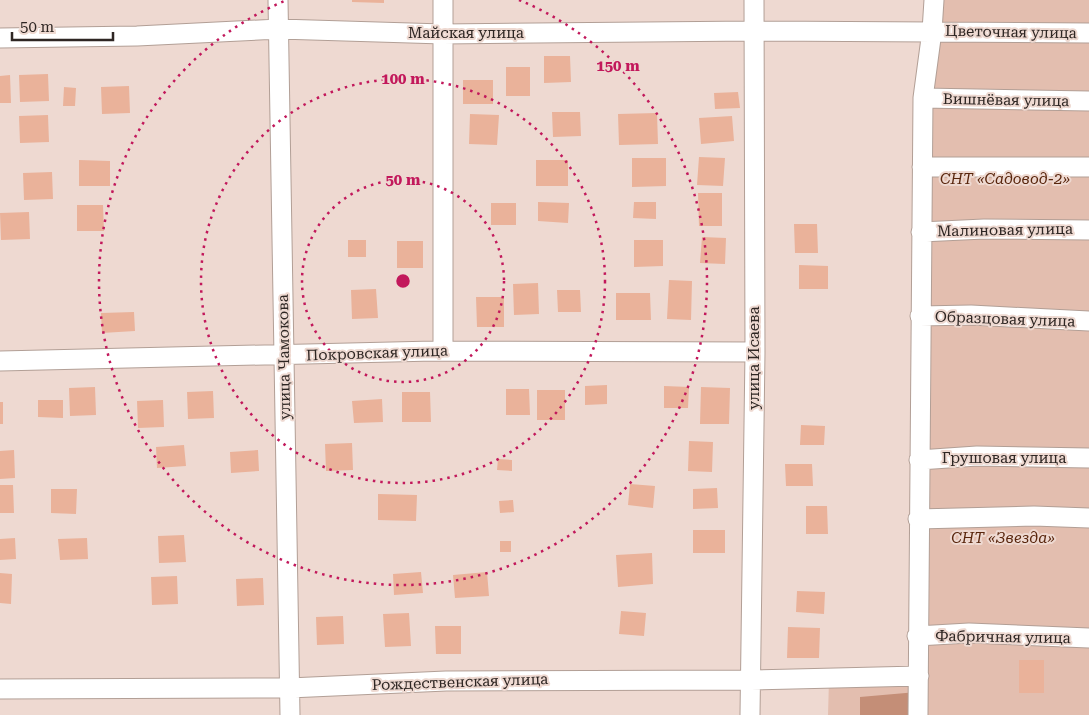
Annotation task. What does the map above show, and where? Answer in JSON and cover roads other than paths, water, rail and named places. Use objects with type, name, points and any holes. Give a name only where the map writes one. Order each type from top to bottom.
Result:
[{"type":"street","name":"улица Чамокова","points":[[278,0],[290,715]]},
{"type":"street","points":[[443,0],[443,351]]},
{"type":"street","name":"улица Исаева","points":[[750,715],[755,352],[754,0]]},
{"type":"street","points":[[918,715],[917,636],[922,98],[932,31],[934,0]]},
{"type":"street","name":"Майская улица","points":[[0,38],[136,36],[278,29],[443,34],[932,31]]},
{"type":"street","name":"Цветочная улица","points":[[932,31],[1089,33]]},
{"type":"street","name":"Вишнёвая улица","points":[[922,98],[1089,102]]},
{"type":"street","points":[[922,167],[1089,167]]},
{"type":"street","name":"Малиновая улица","points":[[921,232],[984,229],[1089,230]]},
{"type":"street","name":"Образцовая улица","points":[[920,316],[971,315],[1089,321]]},
{"type":"street","name":"Покровская улица","points":[[0,361],[443,351],[755,352]]},
{"type":"street","name":"Грушовая улица","points":[[919,460],[978,456],[1089,458]]},
{"type":"street","points":[[918,519],[1034,516],[1089,518]]},
{"type":"street","name":"Фабричная улица","points":[[917,636],[970,633],[1089,638]]},
{"type":"street","name":"Рождественская улица","points":[[0,689],[290,688],[466,681],[751,680],[919,676]]},
{"type":"park label","name":"СНТ «Садовод-2»","points":[[1005,179]]},
{"type":"park label","name":"СНТ «Звезда»","points":[[1003,538]]}]
